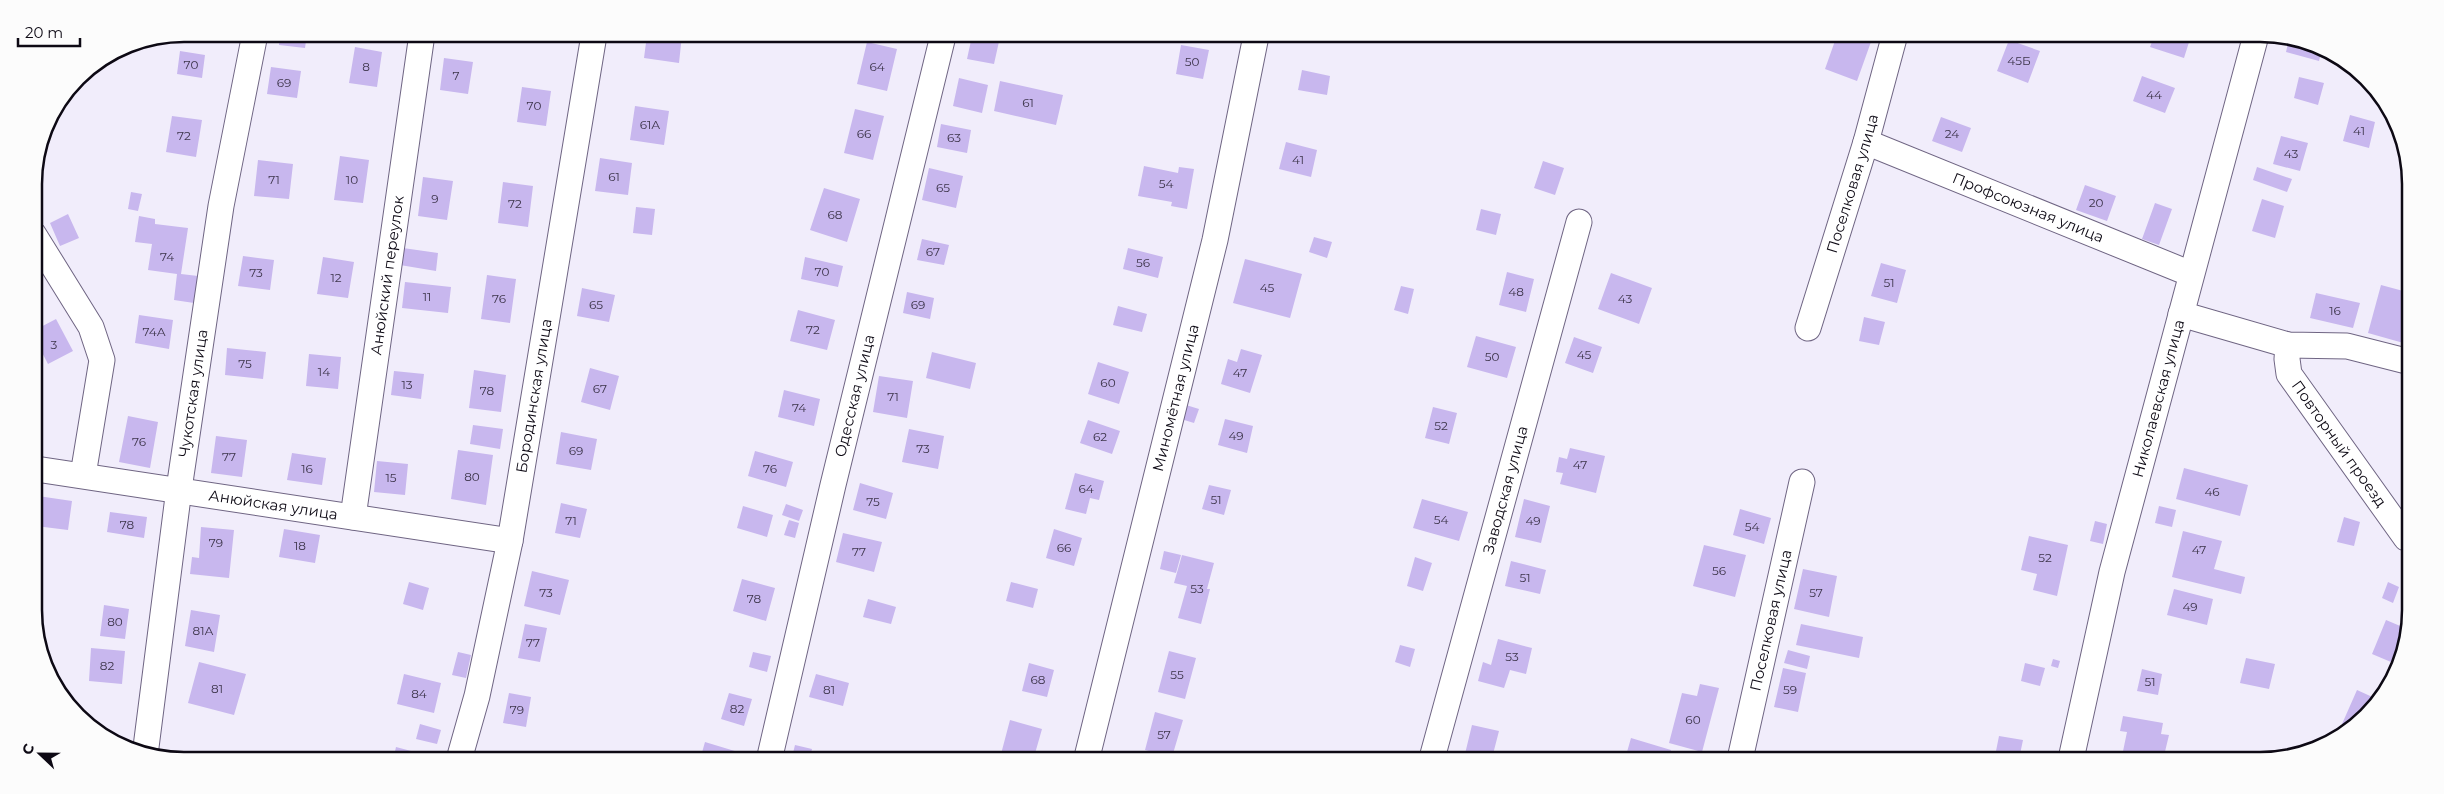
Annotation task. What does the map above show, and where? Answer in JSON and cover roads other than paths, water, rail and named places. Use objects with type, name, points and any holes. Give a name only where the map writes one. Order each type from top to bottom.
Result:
[{"type":"street","name":"Чукотская улица","points":[[146,746],[179,489],[221,206],[253,42]]},
{"type":"street","name":"Анюйский переулок","points":[[353,517],[421,42]]},
{"type":"street","name":"Бородинская улица","points":[[461,752],[477,696],[510,541],[593,42]]},
{"type":"street","name":"Одесская улица","points":[[771,752],[830,495],[941,42]]},
{"type":"street","name":"Миномётная улица","points":[[1088,752],[1215,240],[1255,42]]},
{"type":"street","name":"Поселковая улица","points":[[1808,328],[1866,142],[1893,42]]},
{"type":"street","name":"Николаевская улица","points":[[2073,751],[2112,572],[2254,42]]},
{"type":"street","name":"Профсоюзная улица","points":[[1866,142],[2191,274]]},
{"type":"street","name":"Заводская улица","points":[[1434,751],[1579,222]]},
{"type":"street","points":[[43,249],[91,328],[102,360],[83,475]]},
{"type":"street","points":[[2181,314],[2288,345],[2347,346],[2402,360]]},
{"type":"street","name":"Повторный проезд","points":[[2288,345],[2289,374],[2402,532]]},
{"type":"street","name":"Анюйская улица","points":[[42,470],[179,489],[510,541]]},
{"type":"street","name":"Поселковая улица","points":[[1742,751],[1802,482]]}]
